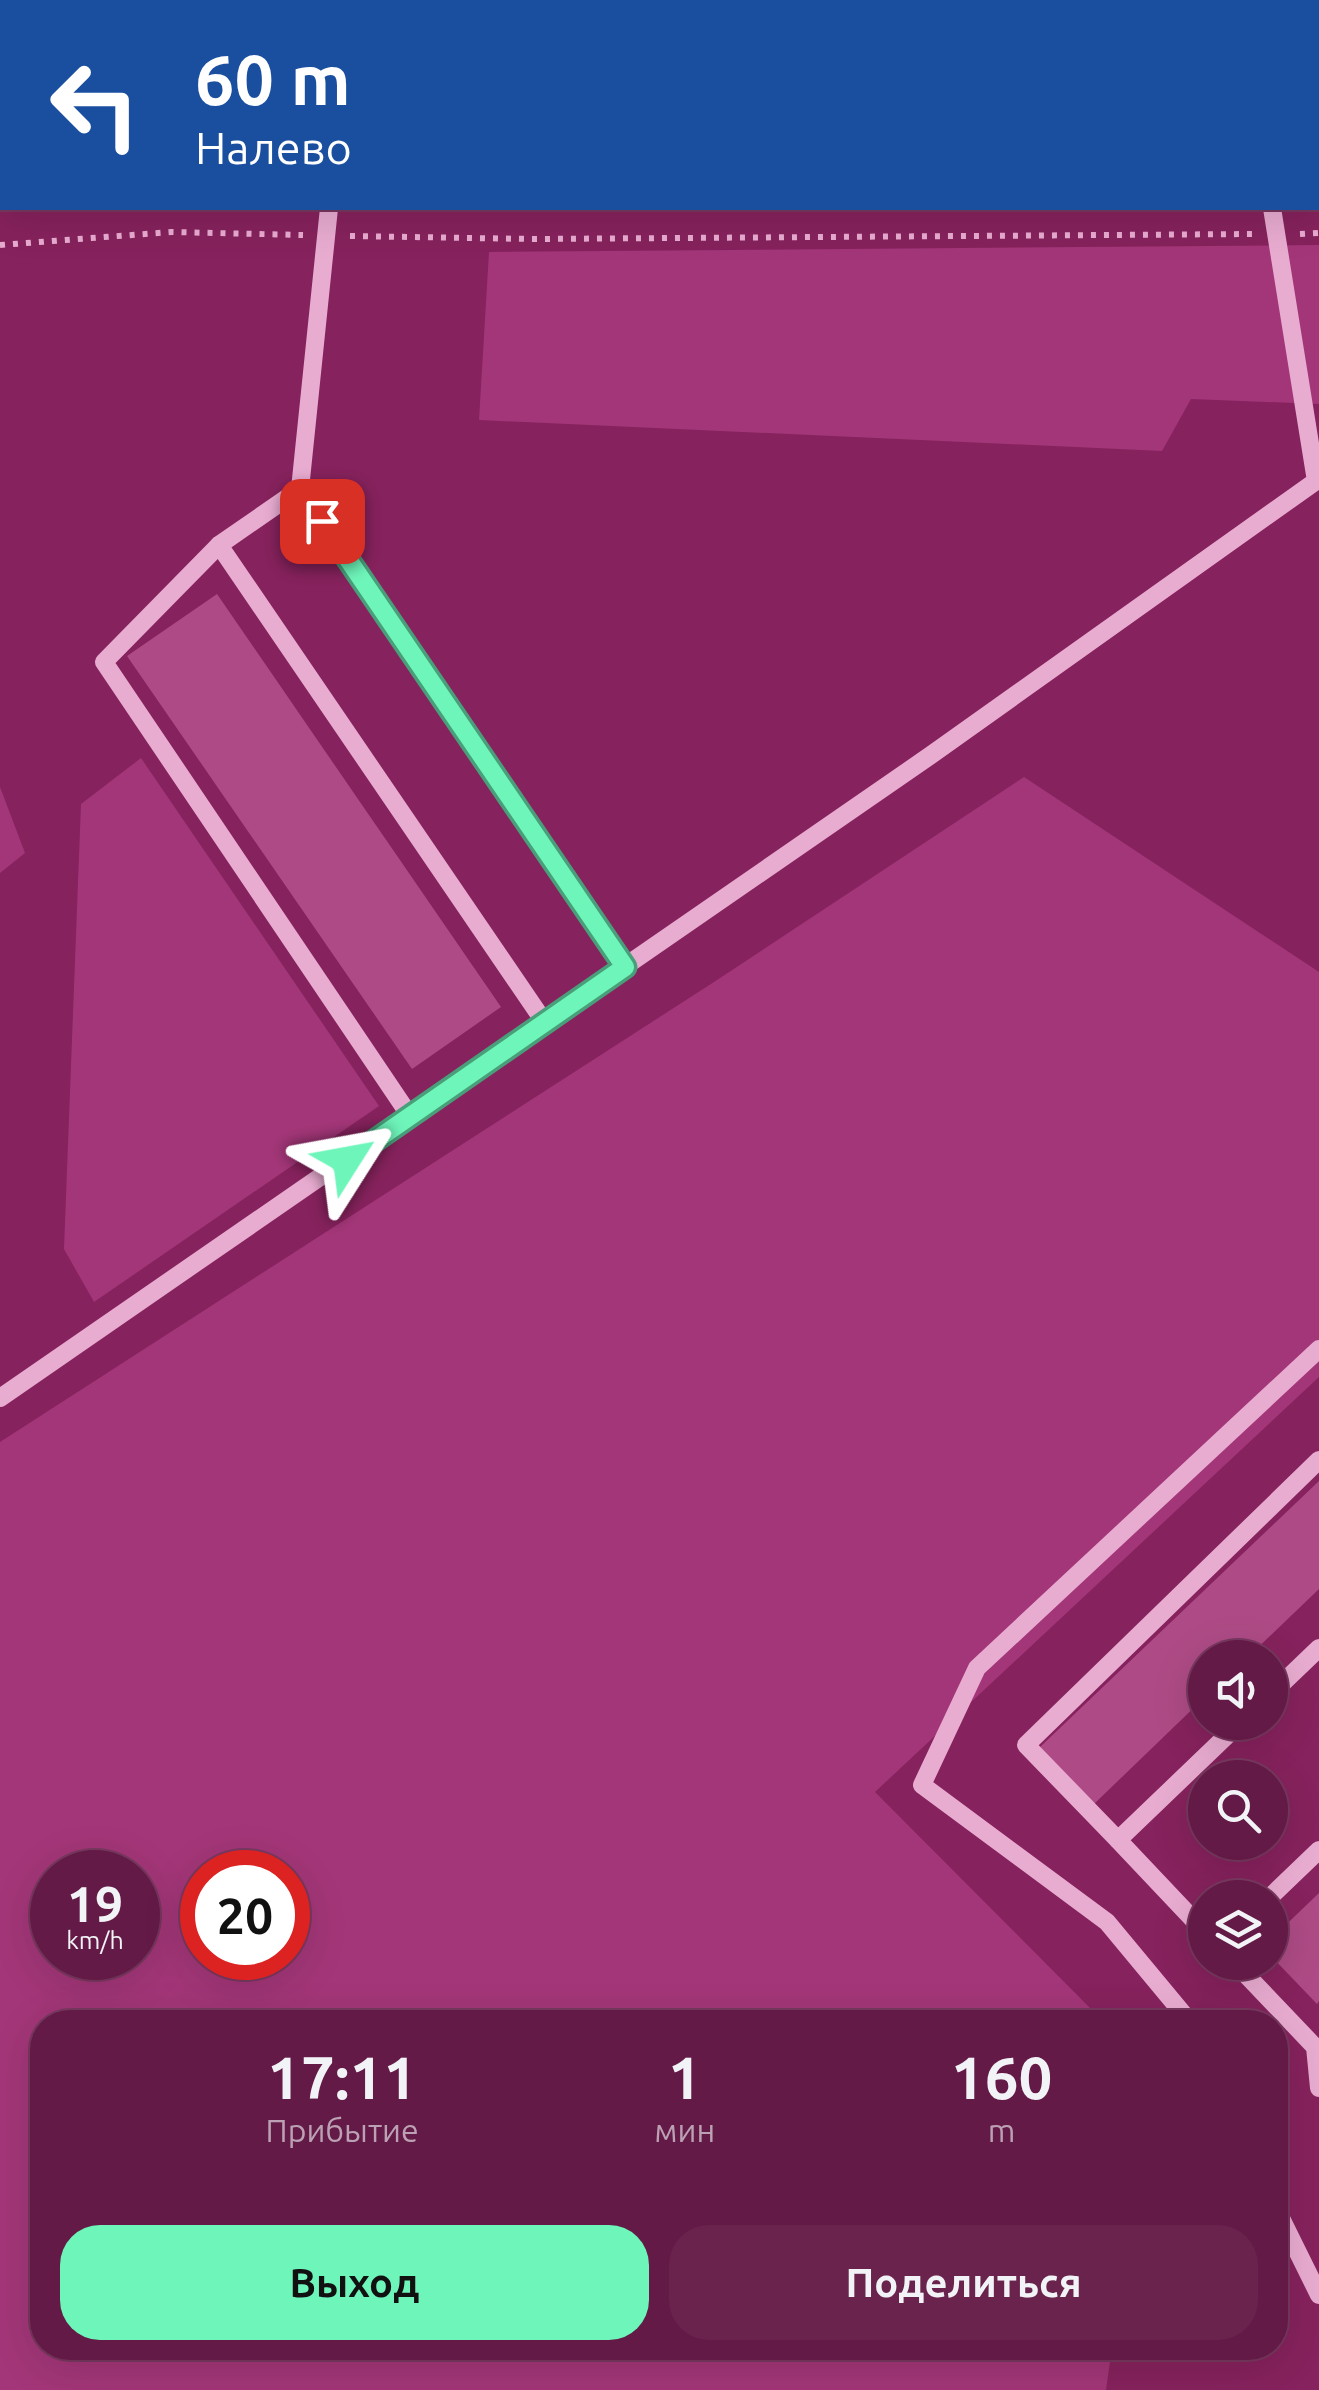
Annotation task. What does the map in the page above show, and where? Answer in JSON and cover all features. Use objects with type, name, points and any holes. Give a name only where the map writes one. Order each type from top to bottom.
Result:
[{"type":"lane","points":[[329,210],[300,489],[625,967]]},
{"type":"lane","points":[[0,1398],[545,1023],[1316,481],[1272,210]]},
{"type":"lane","points":[[300,489],[219,544],[104,662],[410,1116]]},
{"type":"lane","points":[[219,544],[545,1023]]},
{"type":"lane","points":[[1180,2010],[1107,1922],[922,1785],[977,1668],[1319,1348]]},
{"type":"lane","points":[[1188,1914],[1026,1746],[1319,1460]]},
{"type":"lane","points":[[1288,1677],[1319,1648]]},
{"type":"lane","points":[[1118,1840],[1222,1740]]},
{"type":"lane","points":[[1288,1880],[1319,1850]]},
{"type":"lane","points":[[1252,1980],[1281,2010]]},
{"type":"lane","points":[[1288,2017],[1317,2046],[1319,2088]]},
{"type":"lane","points":[[1288,2232],[1319,2295]]},
{"type":"path","points":[[0,245],[171,232],[532,239],[1276,234]]},
{"type":"shaded area","points":[[1319,245],[1319,404],[1191,399],[1162,451],[479,420],[489,252]]},
{"type":"shaded area","points":[[141,758],[379,1106],[94,1302],[64,1249],[81,804]]},
{"type":"shaded area","points":[[1024,777],[1319,972],[1319,1377],[875,1792],[1092,2010],[30,2010],[30,2360],[1110,2360],[1106,2390],[0,2390],[0,1442],[714,982]]},
{"type":"shaded area","points":[[0,787],[25,853],[0,873]]},
{"type":"building","points":[[217,594],[501,1007],[412,1069],[127,656]]},
{"type":"building","points":[[1319,1481],[1319,1589],[1266,1640],[1188,1640],[1188,1713],[1094,1804],[1040,1747]]},
{"type":"building","points":[[1319,1893],[1317,2004],[1288,1974],[1288,1923]]},
{"type":"route","points":[[322,521],[625,967],[347,1160]]}]
